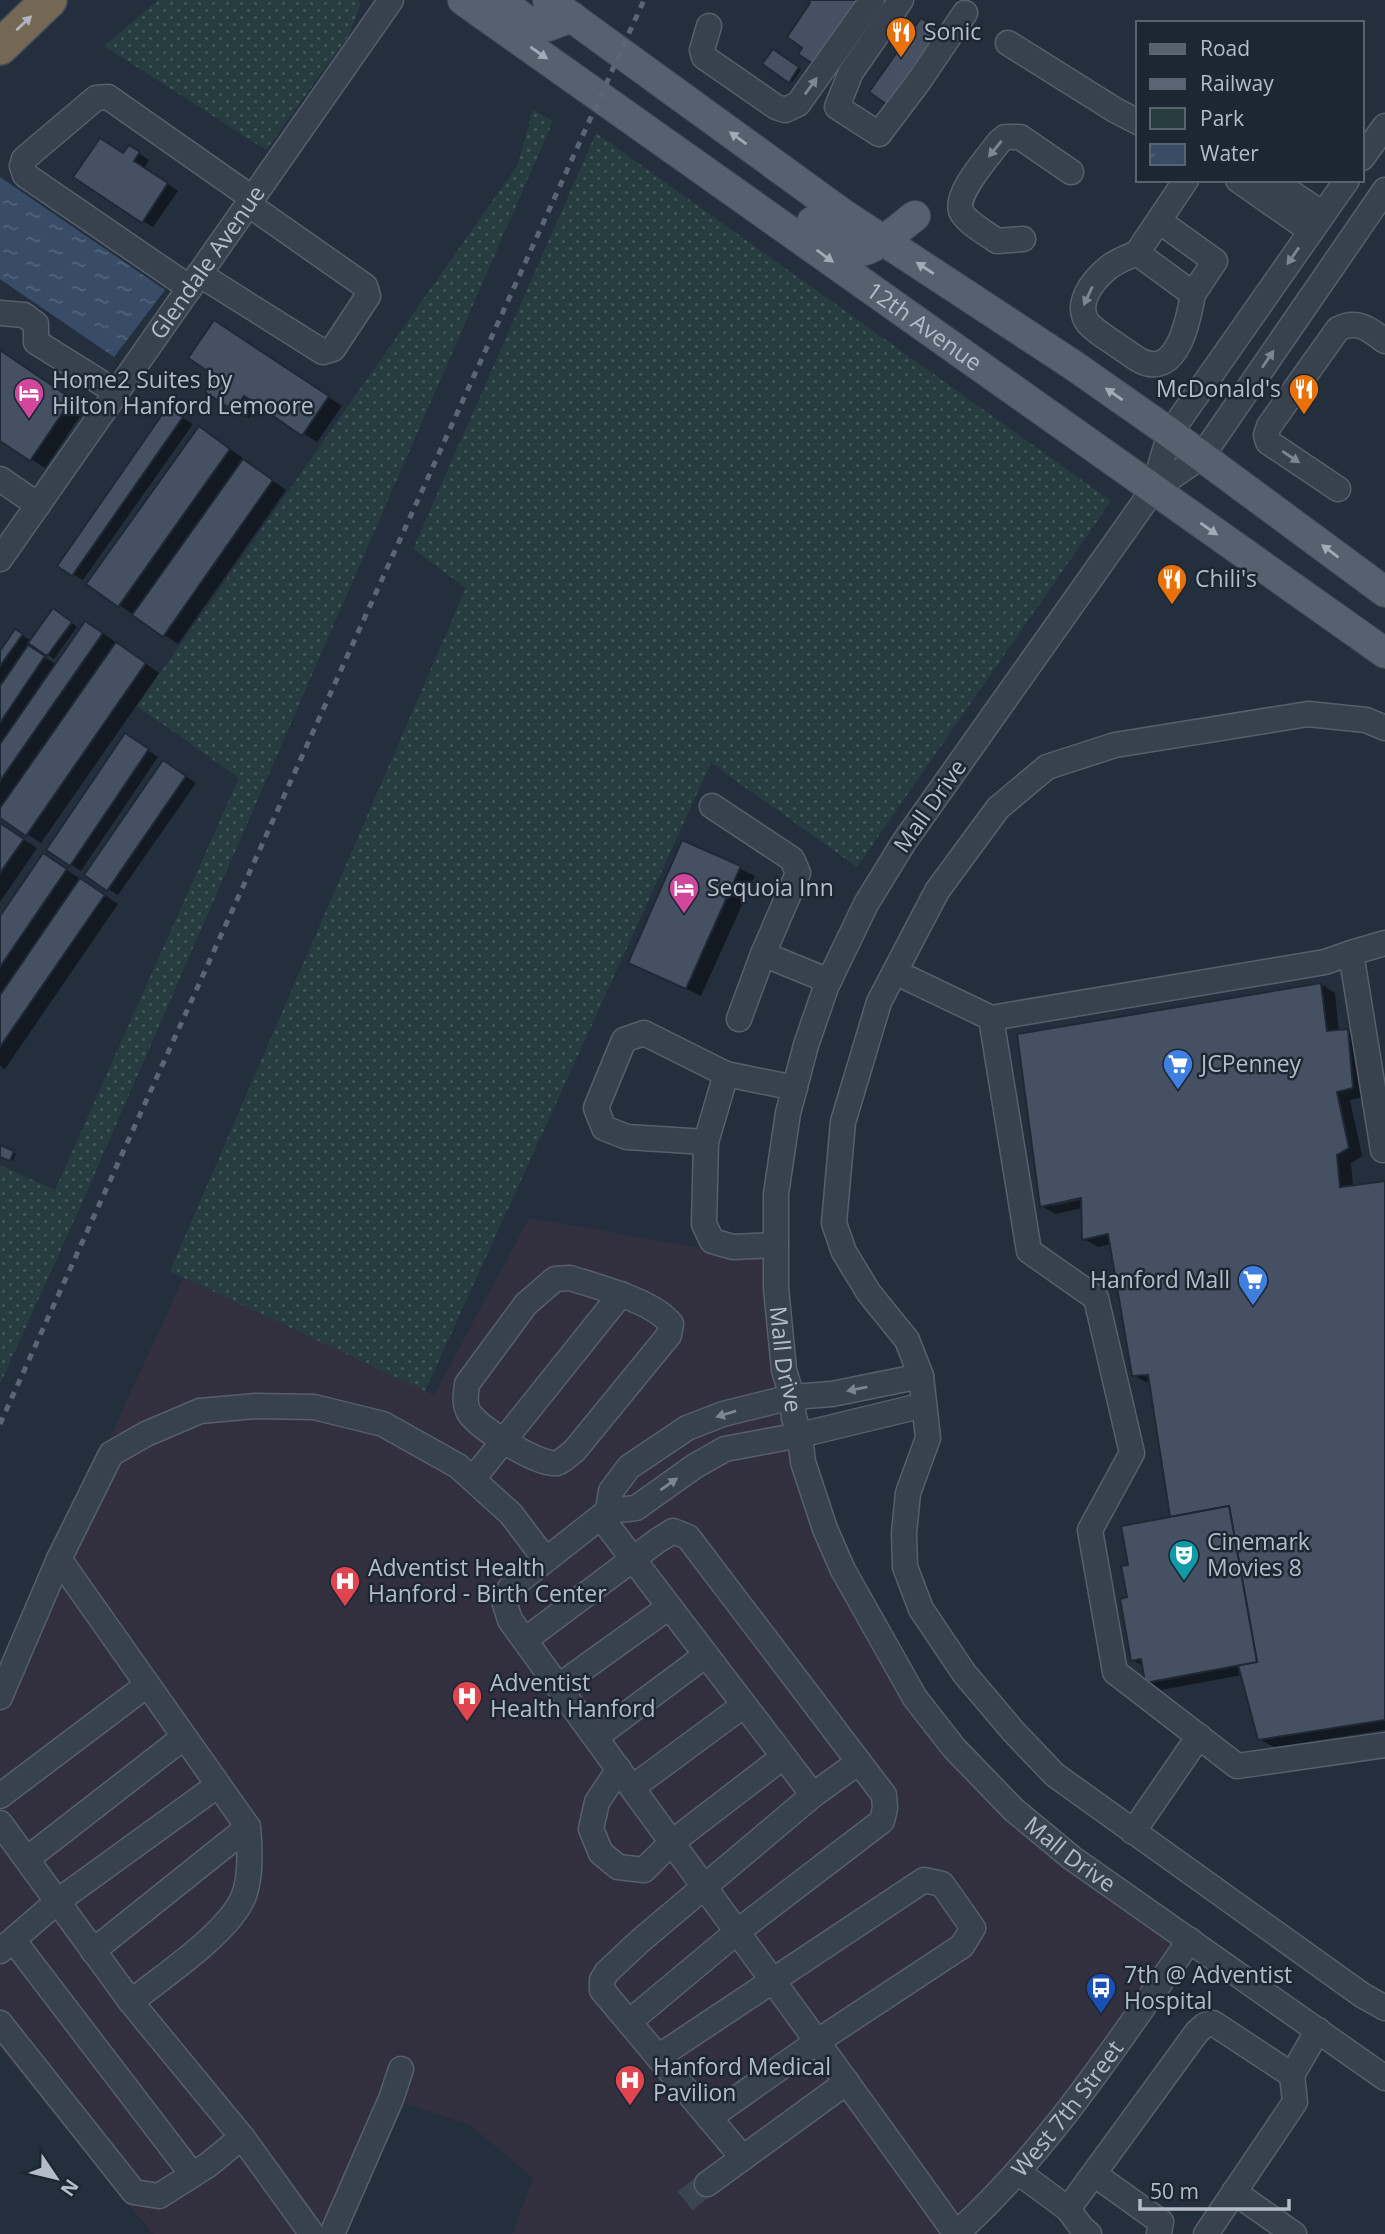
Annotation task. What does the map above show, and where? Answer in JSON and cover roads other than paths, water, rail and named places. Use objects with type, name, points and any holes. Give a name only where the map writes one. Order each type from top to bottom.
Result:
[{"type":"highway","points":[[0,47],[50,0]]},
{"type":"main road","name":"12th Avenue","points":[[463,0],[1385,653]]},
{"type":"main road","points":[[499,0],[526,20],[548,26],[572,17]]},
{"type":"main road","name":"12th Avenue","points":[[548,0],[840,212],[1073,365],[1170,433],[1385,592]]},
{"type":"main road","points":[[666,142],[692,145],[714,155],[845,245],[859,251],[869,249],[915,216]]},
{"type":"street","name":"Glendale Avenue","points":[[0,559],[391,0]]},
{"type":"street","points":[[709,26],[702,50],[704,57],[776,107],[785,110],[798,104],[872,0]]},
{"type":"street","points":[[901,0],[851,72],[837,107],[879,134],[965,13]]},
{"type":"street","points":[[1008,43],[1136,121]]},
{"type":"street","points":[[108,97],[250,201],[365,286],[368,291],[368,296],[333,349],[323,352],[195,281],[25,175],[22,166],[24,159],[96,98],[108,97]]},
{"type":"street","points":[[1364,155],[1385,126]]},
{"type":"street","points":[[1023,239],[996,241],[964,215],[960,200],[999,142],[1012,136],[1020,137],[1071,172]]},
{"type":"street","points":[[1159,221],[1215,261],[1193,294],[1189,321],[1182,340],[1171,356],[1157,363],[1143,362],[1098,332],[1087,321],[1082,309],[1083,299],[1109,267],[1137,253],[1185,182]]},
{"type":"street","points":[[1242,182],[1317,223]]},
{"type":"street","points":[[1274,182],[1317,223]]},
{"type":"street","name":"Mall Drive","points":[[1346,182],[1170,433],[1153,490],[904,842],[866,904],[829,981],[806,1045],[788,1113],[779,1174],[776,1288],[784,1370],[800,1435],[803,1462],[825,1529],[867,1616],[915,1698],[954,1748],[1014,1810],[1072,1858],[1385,2078]]},
{"type":"street","points":[[1202,456],[1385,190]]},
{"type":"street","points":[[1137,253],[1193,294]]},
{"type":"street","points":[[0,313],[24,315],[36,324],[36,342],[116,392]]},
{"type":"street","points":[[1338,489],[1268,442],[1266,435],[1269,426],[1338,329],[1354,324],[1366,327],[1385,341]]},
{"type":"street","name":"Mall Drive","points":[[1153,490],[1202,456]]},
{"type":"street","points":[[0,479],[38,505]]},
{"type":"street","points":[[1385,728],[1366,720],[1308,713],[1115,745],[1047,767],[998,808],[937,891],[879,1002],[843,1122],[835,1223],[844,1252],[869,1293],[907,1340],[921,1376],[928,1438],[908,1493],[904,1533],[905,1567],[921,1609],[964,1673],[1055,1775],[1351,1987],[1385,2008]]},
{"type":"street","points":[[712,806],[792,859],[798,873],[763,954],[739,1019]]},
{"type":"street","points":[[895,972],[991,1018],[1325,962],[1385,943]]},
{"type":"street","points":[[1351,953],[1382,1150],[1385,1149]]},
{"type":"street","points":[[763,954],[829,981]]},
{"type":"street","points":[[991,1018],[1029,1251],[1096,1298],[1132,1453],[1090,1530],[1115,1672],[1237,1766],[1385,1745]]},
{"type":"street","points":[[706,1142],[627,1137],[604,1128],[596,1108],[624,1040],[644,1033],[726,1074],[795,1088]]},
{"type":"street","points":[[726,1074],[706,1142],[704,1224],[712,1241],[733,1247],[776,1245]]},
{"type":"street","points":[[570,1278],[621,1294],[665,1315],[671,1324],[669,1335],[575,1450],[557,1463],[539,1461],[503,1441],[469,1414],[465,1400],[467,1384],[526,1304],[555,1279],[570,1278]]},
{"type":"street","points":[[473,1479],[621,1294]]},
{"type":"street","points":[[813,1795],[632,1559],[605,1514],[611,1491],[629,1466],[687,1428],[723,1414],[792,1397],[832,1394],[921,1376]]},
{"type":"street","points":[[924,1405],[800,1435],[725,1448],[636,1508],[605,1514],[510,1588],[504,1601],[510,1620],[671,1843],[775,1979],[956,2234]]},
{"type":"street","points":[[0,1697],[59,1559],[111,1454],[146,1434],[200,1411],[257,1406],[314,1408],[383,1424],[458,1466],[511,1514],[545,1559]]},
{"type":"street","points":[[525,1640],[673,1531],[688,1537],[884,1795],[885,1808],[881,1821],[738,1931],[629,2022]]},
{"type":"street","points":[[59,1559],[248,1827],[250,1852],[244,1896],[228,1923],[131,2001]]},
{"type":"street","points":[[559,1686],[669,1607]]},
{"type":"street","points":[[596,1737],[706,1655]]},
{"type":"street","points":[[0,1796],[148,1685]]},
{"type":"street","points":[[744,1705],[626,1778],[597,1802],[592,1829],[601,1853],[618,1867],[643,1870],[671,1843],[783,1757]]},
{"type":"street","points":[[27,1859],[184,1737]]},
{"type":"street","points":[[1133,1832],[1199,1737]]},
{"type":"street","points":[[743,2158],[602,1990],[602,1980],[607,1972],[813,1795],[859,1762]]},
{"type":"street","points":[[192,2175],[7,1946],[58,1901],[218,1785]]},
{"type":"street","points":[[0,1823],[93,1951],[242,2137],[312,2234]]},
{"type":"street","points":[[93,1951],[248,1827]]},
{"type":"street","points":[[658,2057],[924,1880],[942,1884],[973,1928],[962,1946],[818,2041],[709,2118]]},
{"type":"street","name":"West 7th Street","points":[[956,2234],[1018,2172],[1082,2092],[1190,1940]]},
{"type":"street","points":[[1068,2209],[1205,2025],[1213,2022],[1292,2075]]},
{"type":"street","points":[[0,2023],[134,2192],[159,2196],[242,2137]]},
{"type":"street","points":[[1206,2234],[1295,2102],[1292,2075],[1318,2030]]},
{"type":"street","points":[[332,2234],[391,2099],[401,2069]]},
{"type":"street","points":[[707,2185],[847,2082]]},
{"type":"street","points":[[1018,2172],[1068,2209],[1089,2234]]},
{"type":"street","points":[[1094,2175],[1161,2222],[1159,2234]]},
{"type":"street","points":[[1234,2192],[1294,2234]]},
{"type":"water","points":[[0,177],[165,290],[114,357],[0,279]]},
{"type":"tunnel","points":[[685,2201],[707,2184]]},
{"type":"railway","points":[[0,1424],[644,0]]},
{"type":"place","name":"Sonic","points":[[901,59]]},
{"type":"place","name":"McDonald's","points":[[1304,416]]},
{"type":"place","name":"Home2 Suites by Hilton Hanford Lemoore","points":[[29,420]]},
{"type":"place","name":"Chili's","points":[[1172,606]]},
{"type":"place","name":"Sequoia Inn","points":[[684,915]]},
{"type":"place","name":"JCPenney","points":[[1178,1091]]},
{"type":"place","name":"Hanford Mall","points":[[1253,1307]]},
{"type":"place","name":"Cinemark Movies 8","points":[[1184,1582]]},
{"type":"place","name":"Adventist Health Hanford - Birth Center","points":[[345,1608]]},
{"type":"place","name":"Adventist Health Hanford","points":[[467,1723]]},
{"type":"place","name":"7th @ Adventist Hospital","points":[[1101,2015]]},
{"type":"place","name":"Hanford Medical Pavilion","points":[[630,2107]]}]
